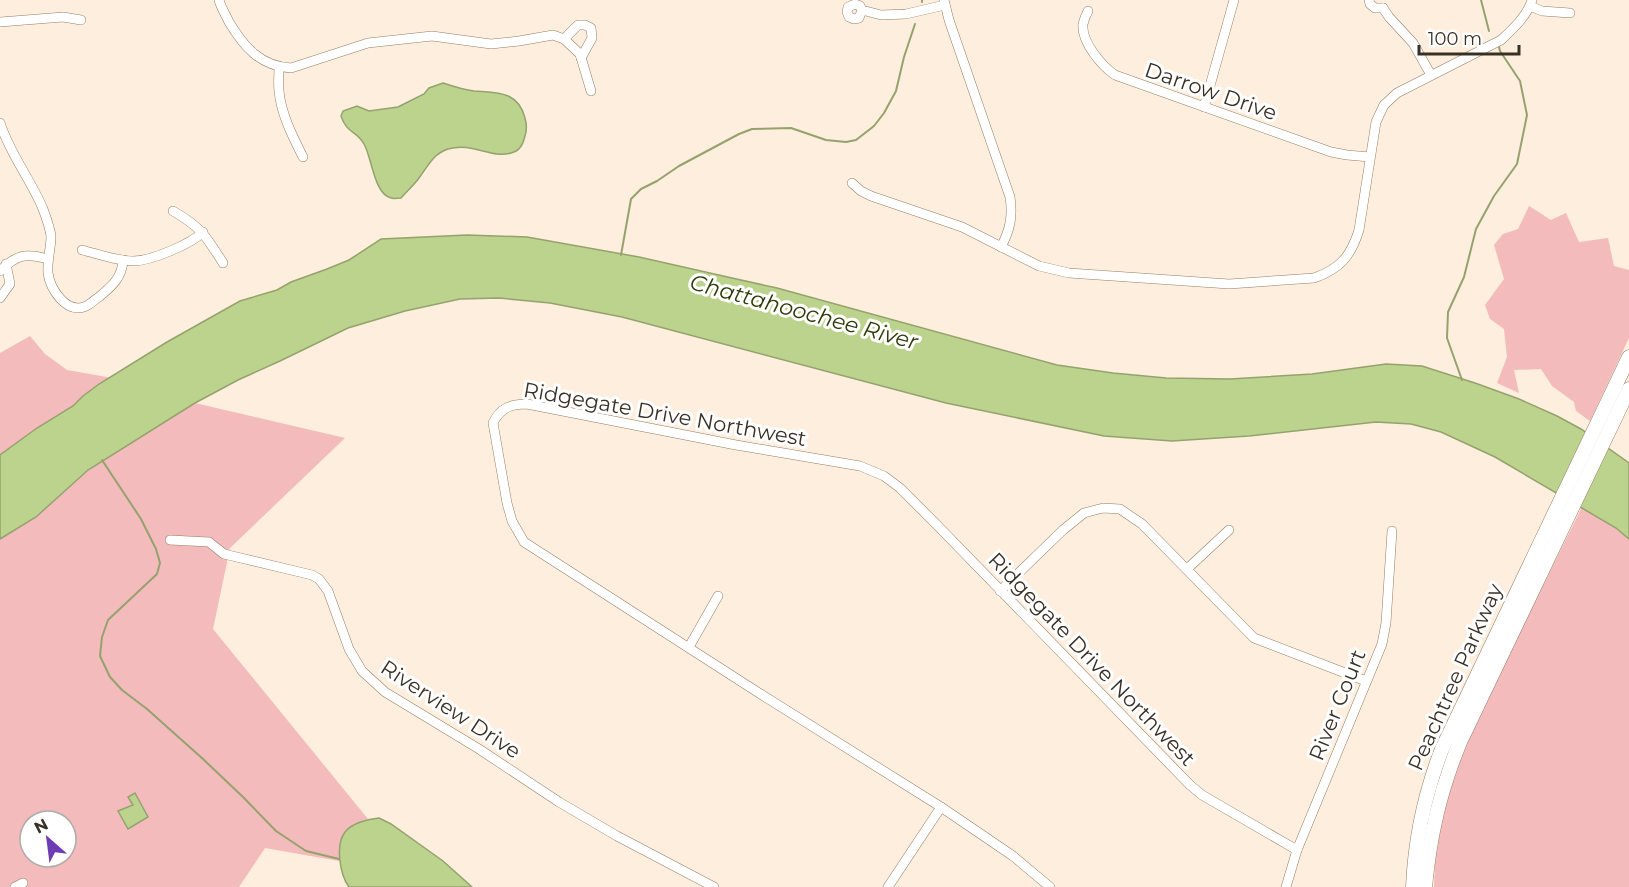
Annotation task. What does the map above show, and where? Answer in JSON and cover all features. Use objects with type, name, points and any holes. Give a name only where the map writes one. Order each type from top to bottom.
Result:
[{"type":"highway","points":[[1555,527],[1608,417],[1629,357]]},
{"type":"highway","points":[[1608,417],[1629,389]]},
{"type":"highway","name":"Peachtree Parkway","points":[[1413,887],[1420,820],[1448,735],[1555,527]]},
{"type":"highway","name":"Peachtree Parkway","points":[[1425,887],[1435,818],[1450,767],[1555,527]]},
{"type":"street","points":[[219,0],[246,48],[263,60],[279,67],[291,68],[368,43],[432,36],[491,44],[554,34],[564,39],[580,54],[591,91]]},
{"type":"street","points":[[1204,107],[1234,0]]},
{"type":"street","points":[[1369,0],[1375,8],[1386,4],[1389,17],[1413,43],[1431,75]]},
{"type":"street","points":[[862,10],[881,15],[906,14],[944,3],[1010,197],[1011,222],[1000,247]]},
{"type":"street","points":[[852,183],[871,196],[950,223],[1039,266],[1069,273],[1229,284],[1314,278],[1339,266],[1355,244],[1376,122],[1384,105],[1397,93],[1501,40],[1515,28],[1531,3],[1542,11],[1570,14]]},
{"type":"street","name":"Darrow Drive","points":[[1088,10],[1083,24],[1083,33],[1094,55],[1107,70],[1124,80],[1331,152],[1370,157]]},
{"type":"street","points":[[0,22],[63,17],[81,20]]},
{"type":"street","points":[[564,39],[578,25],[591,28],[592,38],[581,58]]},
{"type":"street","points":[[279,67],[282,109],[303,158]]},
{"type":"street","points":[[1,129],[44,212],[51,235],[48,274],[54,290],[67,304],[78,308],[91,303],[114,285],[121,274],[123,260]]},
{"type":"street","points":[[173,211],[191,221],[203,232],[223,263]]},
{"type":"street","points":[[82,250],[123,260],[138,261],[161,255],[188,243],[203,232]]},
{"type":"street","points":[[0,298],[10,284],[3,267],[13,259],[27,254],[48,259]]},
{"type":"street","name":"Ridgegate Drive Northwest","points":[[1050,887],[1013,856],[941,807],[524,542],[512,521],[507,503],[493,423],[496,416],[509,405],[527,404],[805,458],[860,466],[884,476],[900,488],[1145,740],[1202,795],[1297,850]]},
{"type":"street","points":[[1000,591],[1084,513],[1103,508],[1120,509],[1137,521],[1188,569],[1216,601],[1254,638],[1366,681]]},
{"type":"street","points":[[1188,569],[1229,530]]},
{"type":"street","name":"River Court","points":[[1286,887],[1297,850],[1382,644],[1386,623],[1392,531]]},
{"type":"street","name":"Riverview Drive","points":[[170,540],[209,542],[224,554],[312,575],[319,579],[328,591],[350,649],[362,671],[385,692],[610,833],[714,887]]},
{"type":"street","points":[[689,647],[718,596]]},
{"type":"street","points":[[888,887],[941,807]]},
{"type":"shaded area","points":[[1529,206],[1551,220],[1566,213],[1579,242],[1608,238],[1614,266],[1629,270],[1629,338],[1590,421],[1576,411],[1574,402],[1552,386],[1541,369],[1514,370],[1519,393],[1497,383],[1507,357],[1504,329],[1490,319],[1485,305],[1504,279],[1494,245],[1503,234],[1518,229]]},
{"type":"shaded area","points":[[30,336],[45,354],[67,370],[135,382],[0,468],[0,353]]},
{"type":"shaded area","points":[[195,403],[345,438],[230,548],[213,629],[368,819],[350,827],[340,845],[339,861],[265,848],[239,887],[0,887],[0,539],[36,517],[88,470]]},
{"type":"shaded area","points":[[1582,507],[1629,539],[1629,887],[1434,887],[1441,822],[1454,771]]},
{"type":"water","points":[[443,83],[458,88],[499,93],[512,98],[522,109],[526,121],[526,132],[522,144],[514,152],[504,154],[457,147],[443,151],[435,157],[401,198],[391,198],[385,195],[377,183],[364,144],[343,122],[341,116],[343,111],[357,106],[369,111],[398,107],[424,94],[429,88]]},
{"type":"water","name":"Chattahoochee River","points":[[467,235],[527,237],[639,257],[777,288],[1057,365],[1113,373],[1166,378],[1230,379],[1312,374],[1386,364],[1422,366],[1519,399],[1557,416],[1581,429],[1629,463],[1629,539],[1616,528],[1495,457],[1441,432],[1411,424],[1376,422],[1249,436],[1172,441],[1104,436],[946,403],[622,317],[550,303],[499,298],[460,299],[405,311],[348,328],[238,380],[195,403],[88,470],[36,517],[0,539],[0,455],[73,406],[99,384],[240,301],[277,290],[291,282],[349,260],[381,239]]},
{"type":"water","points":[[135,793],[148,817],[128,829],[118,811],[133,805],[128,797]]},
{"type":"water","points":[[379,818],[443,861],[472,887],[349,887],[343,875],[340,860],[342,838],[348,829],[356,824]]},
{"type":"waterway","points":[[1481,0],[1489,31]]},
{"type":"waterway","points":[[621,255],[631,199],[641,189],[679,166],[739,134],[752,129],[791,128],[826,140],[846,142],[856,140],[874,126],[896,91],[915,24]]},
{"type":"waterway","points":[[1462,380],[1447,338],[1448,312],[1464,277],[1476,229],[1494,196],[1517,164],[1527,115],[1520,81],[1499,47]]},
{"type":"waterway","points":[[102,460],[141,519],[156,549],[160,563],[157,574],[108,620],[102,637],[100,656],[110,677],[122,690],[203,759],[276,831],[306,851],[339,859]]}]
